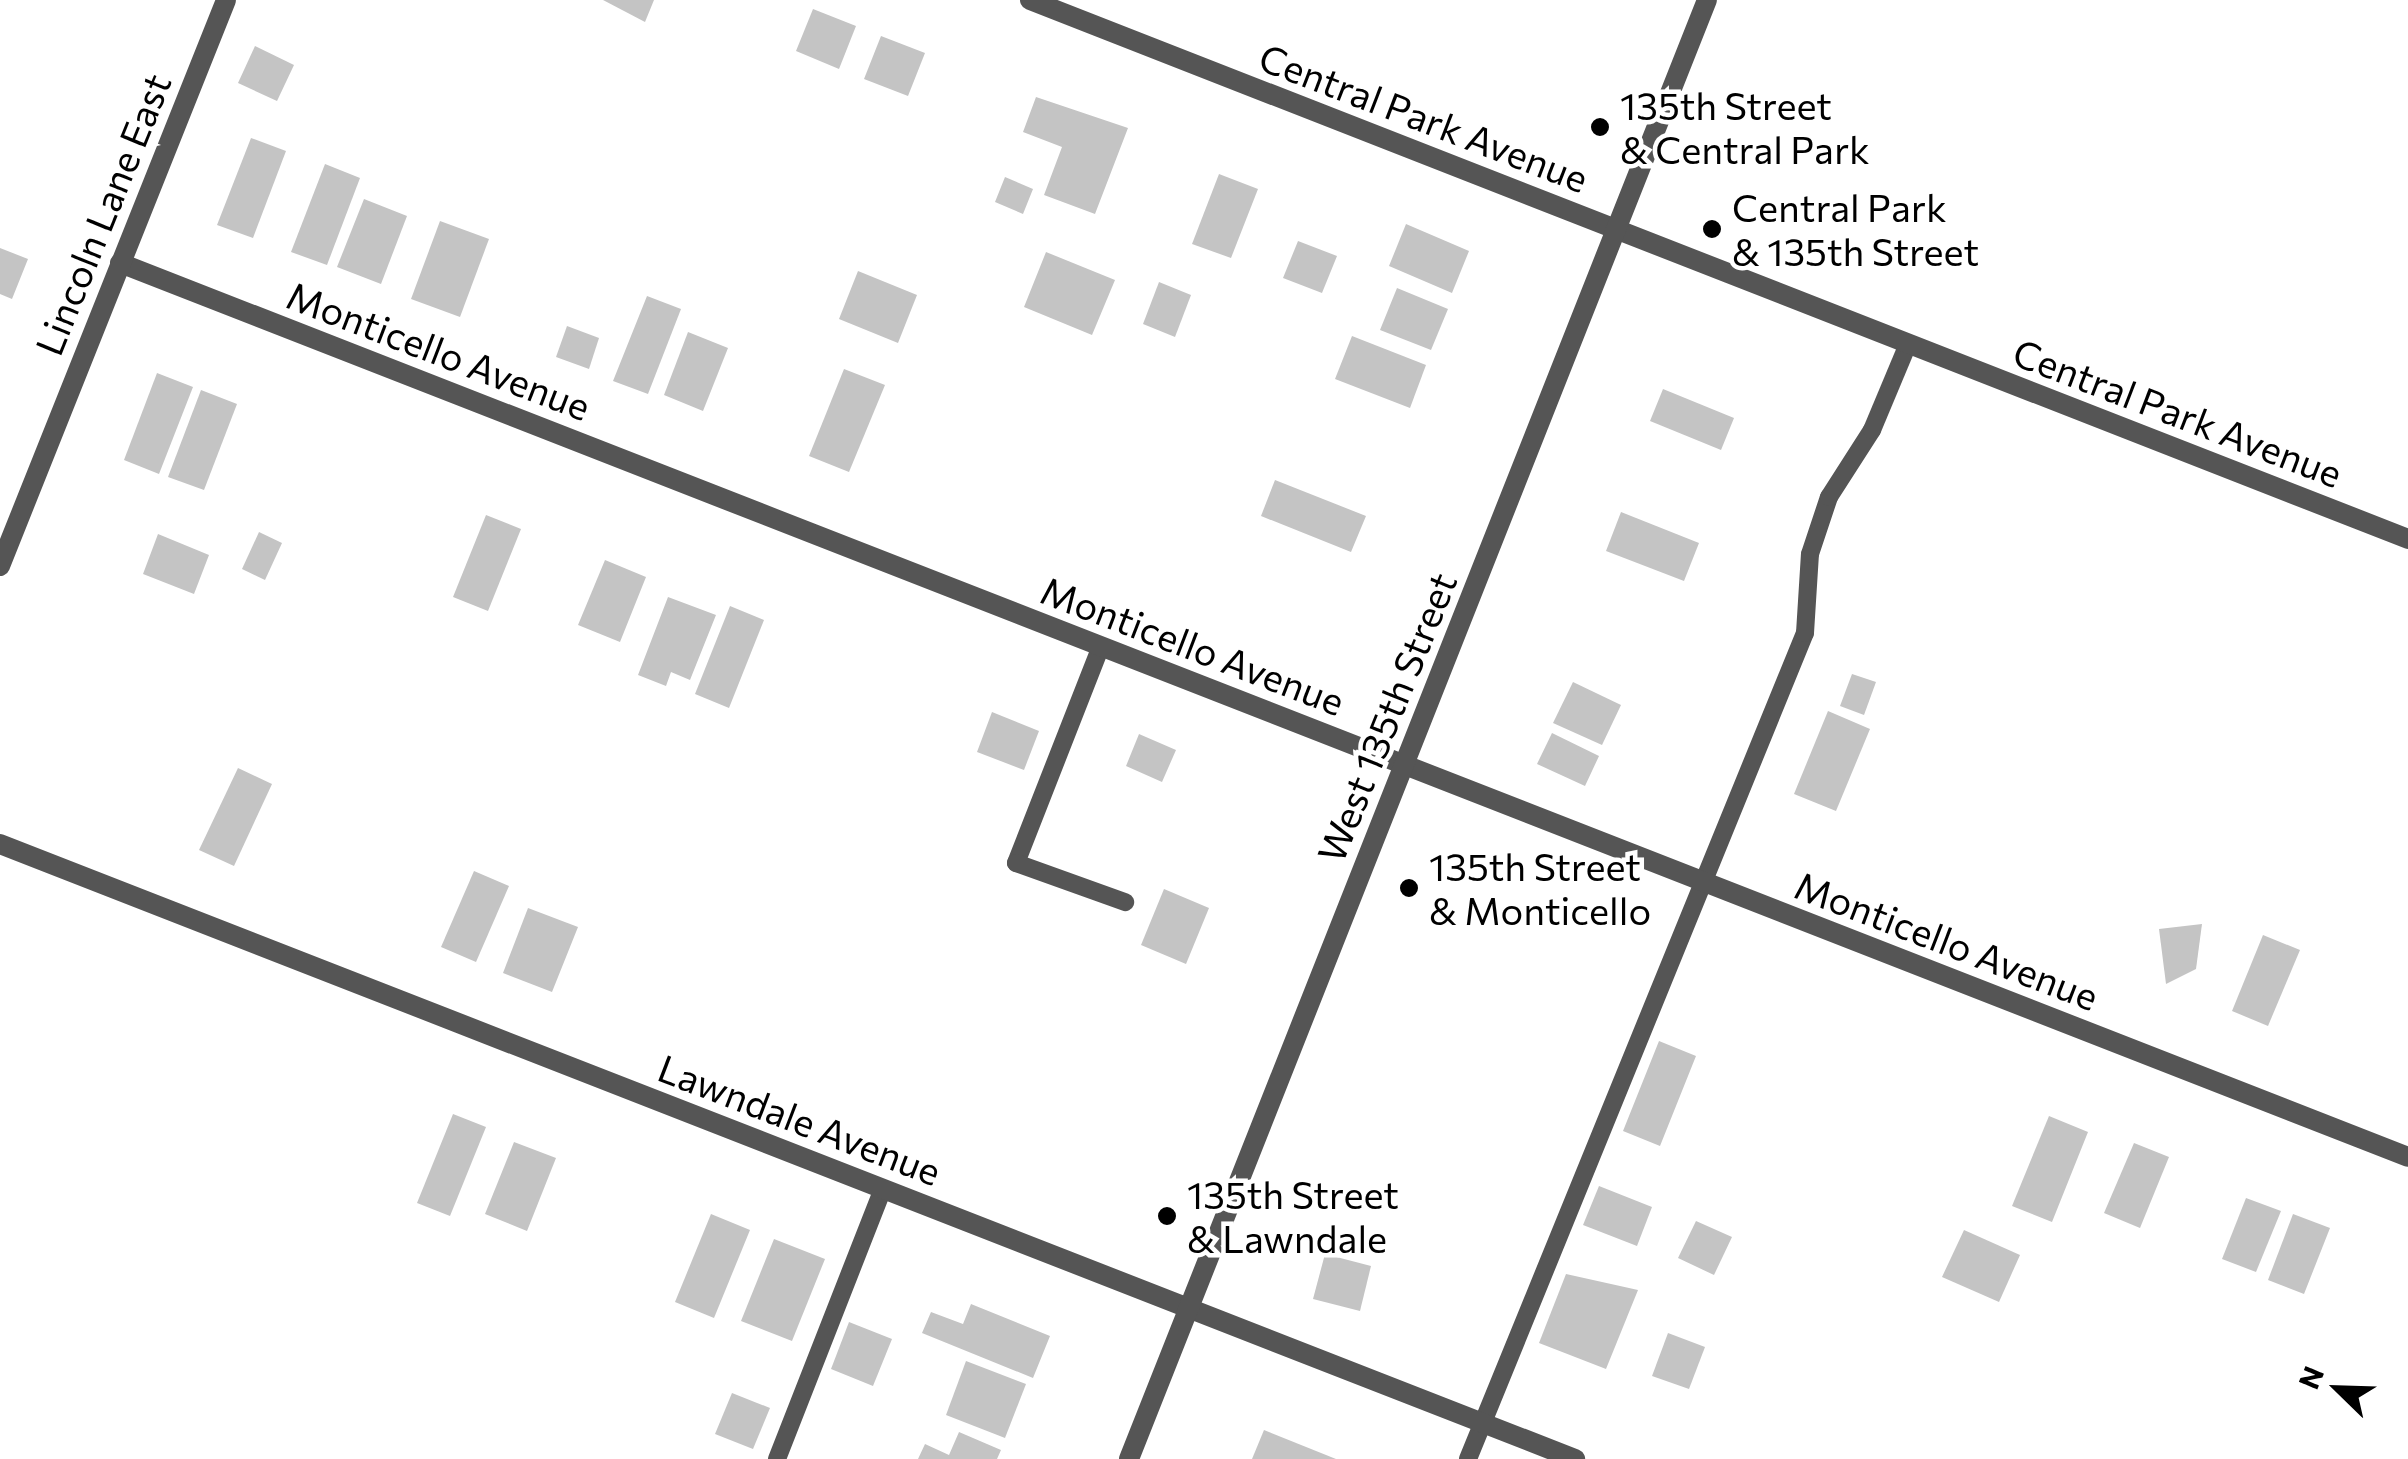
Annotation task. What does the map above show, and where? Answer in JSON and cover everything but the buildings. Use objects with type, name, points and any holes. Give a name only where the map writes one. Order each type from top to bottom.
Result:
[{"type":"street","name":"Lincoln Lane East","points":[[0,566],[226,0]]},
{"type":"street","name":"West 135th Street","points":[[1129,1459],[1707,0]]},
{"type":"street","name":"Central Park Avenue","points":[[1043,2],[2408,539]]},
{"type":"street","name":"Monticello Avenue","points":[[120,263],[2408,1157]]},
{"type":"street","name":"Lawndale Avenue","points":[[0,844],[1575,1459]]},
{"type":"lane","points":[[1468,1459],[1805,632],[1810,554],[1829,497],[1872,430],[1908,344]]},
{"type":"lane","points":[[1101,646],[1016,863],[1125,902]]},
{"type":"lane","points":[[777,1459],[884,1189]]},
{"type":"place","name":"135th Street & Central Park","points":[[1600,127]]},
{"type":"place","name":"Central Park & 135th Street","points":[[1712,229]]},
{"type":"place","name":"135th Street & Monticello","points":[[1409,888]]},
{"type":"place","name":"135th Street & Lawndale","points":[[1167,1216]]}]
